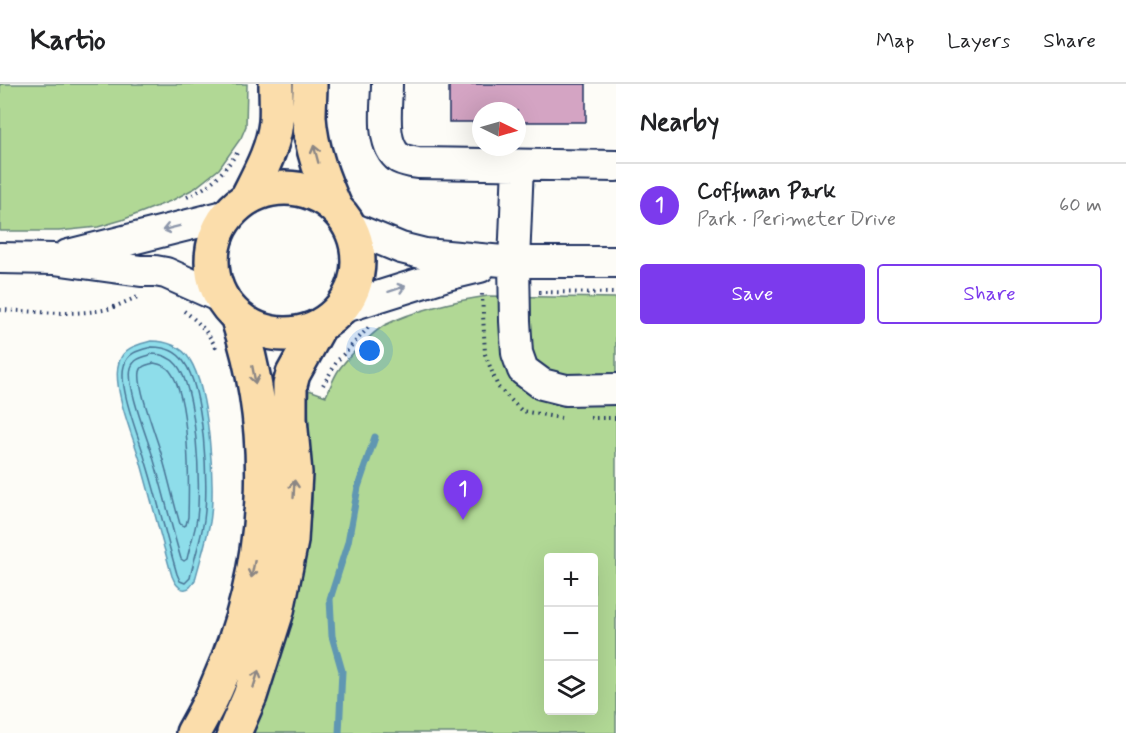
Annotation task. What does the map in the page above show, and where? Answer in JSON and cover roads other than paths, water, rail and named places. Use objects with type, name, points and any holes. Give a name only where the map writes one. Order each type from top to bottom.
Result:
[{"type":"main road","points":[[193,733],[218,684],[237,635],[249,590],[262,506],[263,461],[260,411],[254,371],[247,345],[216,287],[211,256],[214,240],[221,226],[237,207],[262,169],[271,147],[276,122],[276,84]]},
{"type":"main road","points":[[234,733],[250,696],[277,611],[291,541],[295,473],[290,385],[293,374],[330,317],[351,293],[358,260],[356,243],[324,181],[314,147],[309,118],[310,84]]},
{"type":"main road","points":[[237,207],[264,191],[283,188],[303,190],[320,197],[343,218]]},
{"type":"main road","points":[[229,308],[256,329],[279,335],[301,333],[330,317]]},
{"type":"street","points":[[387,84],[389,145],[399,157],[406,161],[616,166]]},
{"type":"street","points":[[518,165],[514,262],[517,353],[523,370],[542,384],[566,390],[616,389]]},
{"type":"street","points":[[54,259],[237,207]]},
{"type":"street","points":[[343,218],[401,248],[425,254],[514,262],[616,262]]},
{"type":"street","points":[[0,258],[54,259],[166,273],[229,308]]},
{"type":"street","points":[[330,317],[402,288],[463,270],[514,262]]},
{"type":"water","points":[[151,341],[173,345],[187,355],[197,374],[206,415],[211,463],[212,506],[195,580],[186,589],[179,587],[172,576],[118,384],[117,372],[124,353],[132,347]]},
{"type":"waterway","points":[[339,733],[342,671],[332,636],[330,599],[348,542],[358,487],[375,437]]},
{"type":"place","name":"Coffman Park","points":[[463,520]]}]
